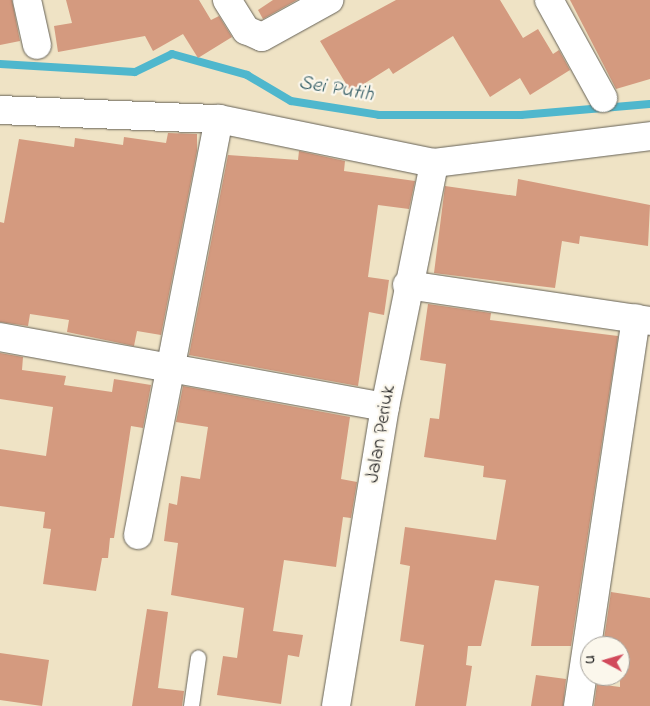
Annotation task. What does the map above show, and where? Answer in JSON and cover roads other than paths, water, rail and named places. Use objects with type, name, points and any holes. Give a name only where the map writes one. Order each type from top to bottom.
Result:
[{"type":"street","points":[[27,0],[37,45]]},
{"type":"street","points":[[227,0],[246,30],[262,37],[329,0]]},
{"type":"street","points":[[549,0],[602,98]]},
{"type":"street","points":[[0,110],[218,119],[434,163],[650,136]]},
{"type":"street","points":[[138,535],[218,119]]},
{"type":"street","name":"Jalan Periuk","points":[[336,706],[407,285],[434,163]]},
{"type":"street","points":[[407,285],[643,320],[578,706]]},
{"type":"street","points":[[0,337],[169,366],[385,407]]},
{"type":"lane","points":[[191,706],[198,657]]},
{"type":"waterway","name":"Sei Putih","points":[[0,64],[135,72],[172,54],[247,75],[291,101],[379,115],[521,115],[650,104]]}]
